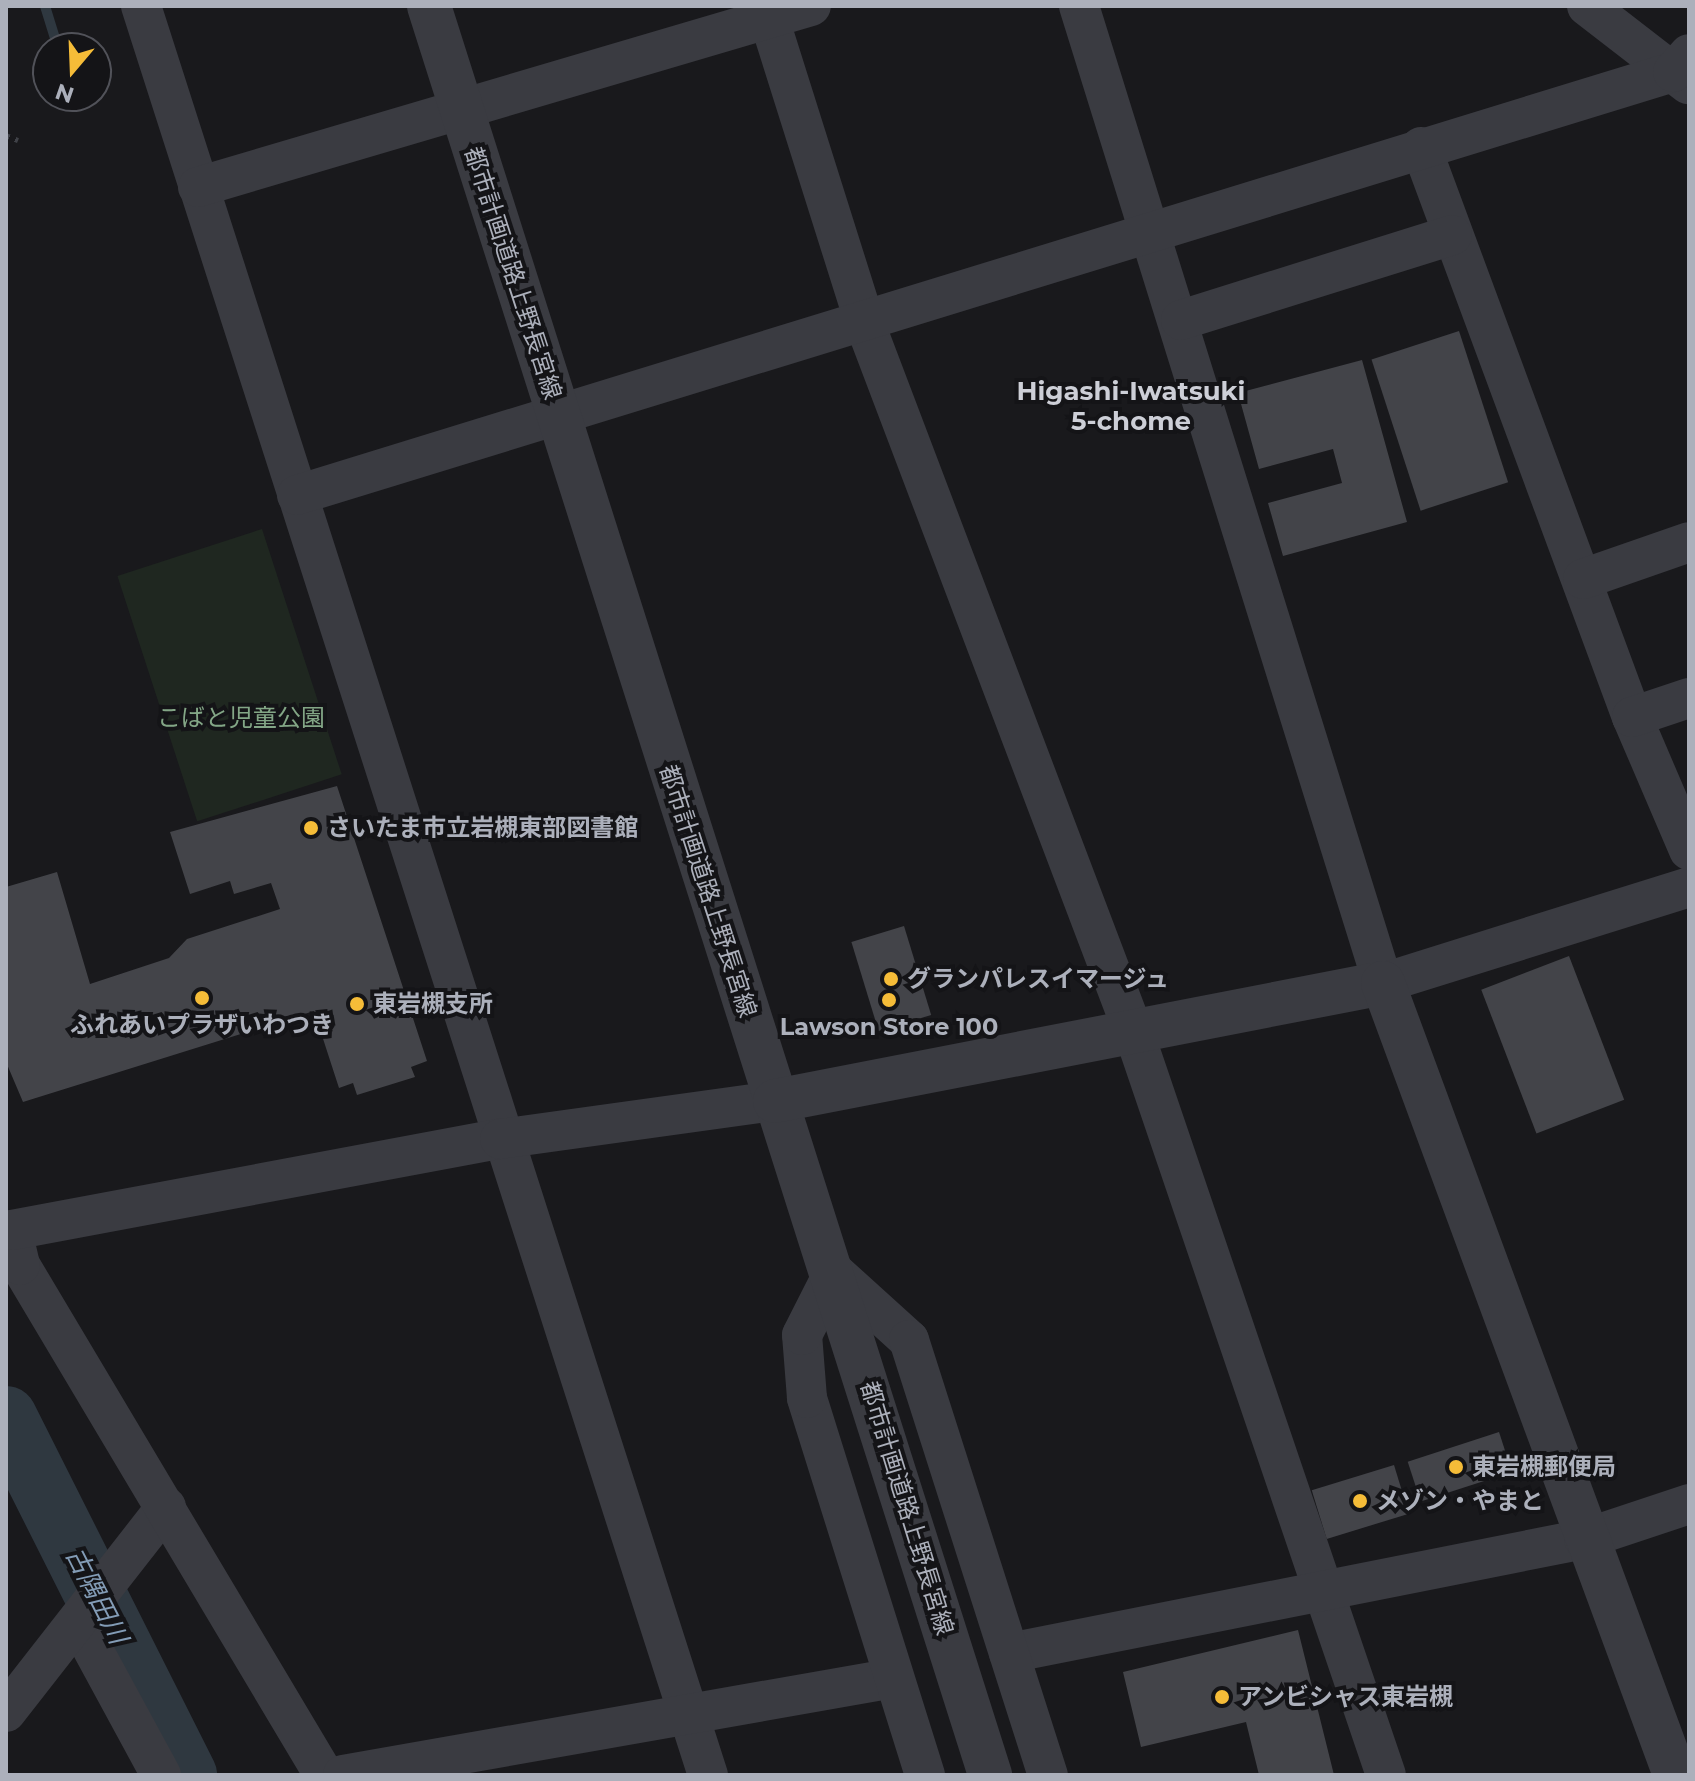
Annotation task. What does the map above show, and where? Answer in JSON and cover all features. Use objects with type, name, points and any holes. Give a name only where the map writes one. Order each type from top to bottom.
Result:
[{"type":"street","points":[[141,6],[500,1139],[708,1775]]},
{"type":"street","name":"都市計画道路上野長宮線","points":[[429,6],[775,1101],[834,1272],[990,1775]]},
{"type":"street","points":[[198,187],[462,111],[767,12],[811,6]]},
{"type":"street","points":[[1079,6],[1150,237],[1181,320],[1383,983],[1584,1539],[1675,1775]]},
{"type":"street","points":[[1587,6],[1684,70]]},
{"type":"street","points":[[767,12],[865,324],[1135,1036],[1328,1594],[1386,1775]]},
{"type":"street","points":[[297,495],[1150,237],[1421,147],[1684,70]]},
{"type":"street","points":[[1421,147],[1632,717],[1689,850]]},
{"type":"street","points":[[1181,320],[1452,235]]},
{"type":"street","points":[[1583,579],[1689,542]]},
{"type":"street","points":[[1632,717],[1689,698]]},
{"type":"street","points":[[324,1775],[20,1265],[12,1230],[500,1139],[775,1101],[1135,1036],[1383,983],[1689,887]]},
{"type":"street","points":[[925,1775],[807,1398],[802,1335],[834,1272],[909,1340],[1048,1775]]},
{"type":"street","points":[[1009,1653],[1328,1594],[1584,1539],[1689,1504]]},
{"type":"street","points":[[9,1698],[91,1608],[166,1507]]},
{"type":"street","points":[[91,1608],[161,1775]]},
{"type":"street","points":[[343,1775],[690,1718],[894,1678]]},
{"type":"path","points":[[6,135],[18,140]]},
{"type":"green space","name":"こばと児童公園","points":[[262,529],[342,774],[197,821],[117,576]]},
{"type":"building","points":[[1459,331],[1508,482],[1421,511],[1372,359]]},
{"type":"building","points":[[1362,360],[1407,522],[1283,556],[1268,503],[1342,483],[1333,449],[1259,469],[1238,393]]},
{"type":"building","points":[[337,786],[427,1061],[411,1067],[415,1077],[357,1095],[353,1083],[339,1088],[314,1011],[23,1102],[6,1062],[6,887],[57,872],[90,984],[169,958],[187,939],[280,909],[271,883],[234,894],[230,881],[190,894],[170,832]]},
{"type":"building","name":"グランパレスイマージュ","points":[[904,926],[931,1015],[879,1031],[851,942]]},
{"type":"building","points":[[1569,956],[1624,1100],[1536,1133],[1481,990]]},
{"type":"building","points":[[1499,1432],[1512,1472],[1421,1502],[1408,1462]]},
{"type":"building","name":"メゾン・やまと","points":[[1394,1465],[1409,1514],[1327,1539],[1312,1490]]},
{"type":"building","name":"アンビシャス東岩槻","points":[[1298,1630],[1334,1775],[1259,1775],[1246,1722],[1141,1747],[1123,1672]]},
{"type":"waterway","points":[[45,6],[53,32]]},
{"type":"waterway","name":"古隅田川","points":[[6,1417],[186,1775]]},
{"type":"place","name":"さいたま市立岩槻東部図書館","points":[[311,828]]},
{"type":"place","name":"グランパレスイマージュ","points":[[891,979]]},
{"type":"place","name":"ふれあいプラザいわつき","points":[[202,998]]},
{"type":"place","name":"Lawson Store 100","points":[[889,1000]]},
{"type":"place","name":"東岩槻支所","points":[[357,1004]]},
{"type":"place","name":"東岩槻郵便局","points":[[1456,1467]]},
{"type":"place","name":"メゾン・やまと","points":[[1360,1501]]},
{"type":"place","name":"アンビシャス東岩槻","points":[[1222,1697]]},
{"type":"district","name":"Higashi-Iwatsuki 5-chome","points":[[1131,407]]}]
